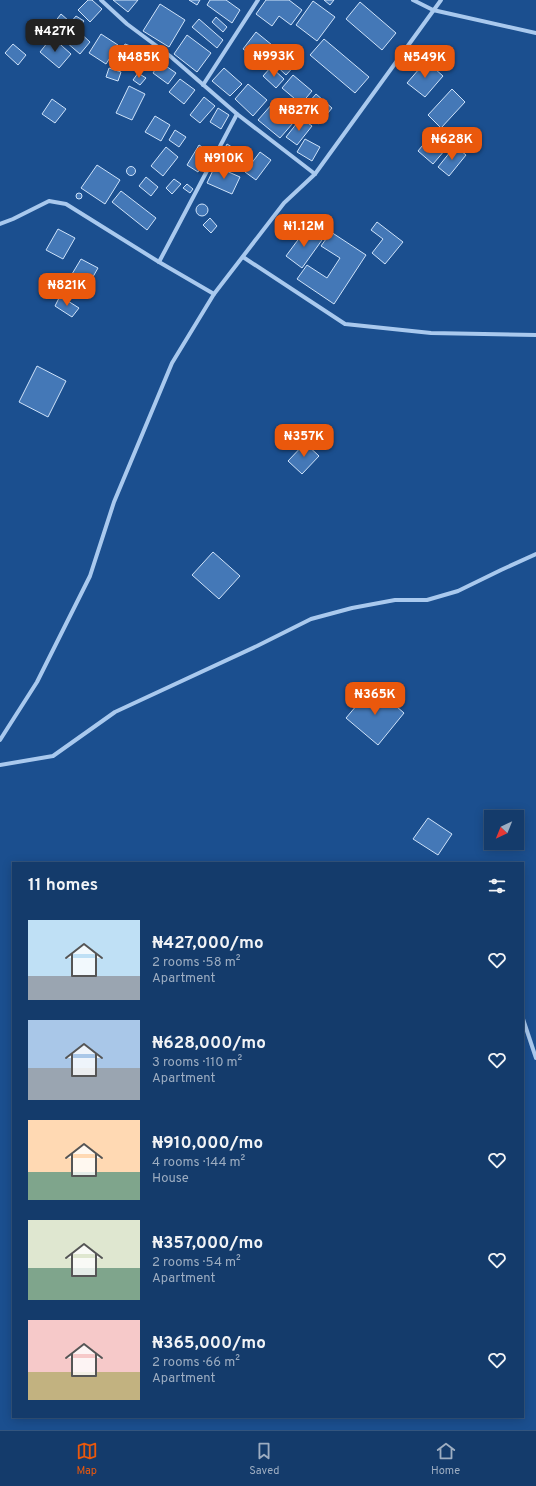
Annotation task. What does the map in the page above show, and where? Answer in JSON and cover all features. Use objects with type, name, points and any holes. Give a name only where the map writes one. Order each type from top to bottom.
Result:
[{"type":"street","points":[[101,0],[126,24],[170,56],[237,114],[315,174]]},
{"type":"street","points":[[203,85],[258,0]]},
{"type":"street","points":[[413,0],[433,10],[536,32]]},
{"type":"street","points":[[0,740],[37,682],[90,576],[114,502],[172,363],[214,294],[284,203],[315,174],[441,0]]},
{"type":"street","points":[[159,262],[237,114]]},
{"type":"street","points":[[0,224],[49,201],[66,204],[159,262],[214,294]]},
{"type":"street","points":[[243,257],[345,324],[431,333],[536,335]]},
{"type":"street","points":[[0,765],[53,756],[115,712],[257,646],[311,619],[352,608],[395,600],[427,600],[458,591],[536,554]]},
{"type":"street","points":[[524,1022],[536,1058]]},
{"type":"building","points":[[88,0],[92,0],[102,9],[90,22],[78,10]]},
{"type":"building","points":[[113,0],[138,0],[128,12]]},
{"type":"building","points":[[189,0],[200,0],[197,5]]},
{"type":"building","points":[[210,0],[226,0],[240,10],[232,23],[207,5]]},
{"type":"building","points":[[266,0],[289,0],[302,10],[291,25],[279,16],[272,26],[256,14]]},
{"type":"building","points":[[324,0],[334,0],[330,5]]},
{"type":"building","points":[[313,1],[335,17],[317,41],[296,25]]},
{"type":"building","points":[[360,2],[396,33],[382,50],[346,19]]},
{"type":"building","points":[[160,4],[185,20],[169,47],[143,31]]},
{"type":"building","points":[[61,14],[69,21],[62,29],[54,23]]},
{"type":"building","points":[[76,16],[84,21],[78,28],[71,22]]},
{"type":"building","points":[[216,17],[227,27],[223,32],[212,22]]},
{"type":"building","points":[[199,19],[223,40],[217,48],[192,27]]},
{"type":"building","points":[[77,30],[90,42],[80,54],[66,42]]},
{"type":"building","points":[[256,32],[272,45],[260,61],[243,49]]},
{"type":"building","points":[[101,34],[118,45],[106,64],[89,53]]},
{"type":"building","points":[[187,35],[211,53],[197,72],[174,54]]},
{"type":"building","points":[[52,37],[71,54],[59,68],[40,52]]},
{"type":"building","points":[[324,39],[369,77],[355,93],[310,55]]},
{"type":"building","points":[[13,44],[26,55],[18,65],[5,53]]},
{"type":"building","points":[[125,44],[133,47],[122,69],[114,65]]},
{"type":"building","points":[[281,45],[299,61],[286,75],[269,59]]},
{"type":"building","points":[[141,47],[153,53],[147,65],[135,59]]},
{"type":"building","points":[[426,61],[443,76],[425,97],[407,83]]},
{"type":"building","points":[[160,62],[176,73],[168,84],[153,73]]},
{"type":"building","points":[[271,67],[284,79],[276,88],[263,76]]},
{"type":"building","points":[[109,68],[121,72],[118,81],[106,77]]},
{"type":"building","points":[[224,68],[242,84],[230,96],[212,81]]},
{"type":"building","points":[[138,73],[146,78],[140,85],[133,80]]},
{"type":"building","points":[[293,75],[312,91],[301,104],[282,88]]},
{"type":"building","points":[[180,79],[195,90],[184,104],[169,92]]},
{"type":"building","points":[[248,84],[267,100],[253,116],[235,99]]},
{"type":"building","points":[[129,86],[145,94],[132,120],[116,113]]},
{"type":"building","points":[[452,89],[465,102],[441,128],[428,115]]},
{"type":"building","points":[[316,94],[332,108],[319,124],[302,110]]},
{"type":"building","points":[[204,97],[215,106],[200,123],[190,115]]},
{"type":"building","points":[[52,99],[66,109],[55,123],[42,114]]},
{"type":"building","points":[[272,104],[293,123],[280,138],[258,120]]},
{"type":"building","points":[[218,108],[229,115],[221,129],[210,122]]},
{"type":"building","points":[[155,116],[170,125],[161,141],[145,132]]},
{"type":"building","points":[[301,118],[312,126],[297,145],[286,137]]},
{"type":"building","points":[[175,130],[186,137],[179,147],[169,140]]},
{"type":"building","points":[[435,130],[451,143],[433,164],[418,151]]},
{"type":"building","points":[[305,139],[320,147],[312,161],[297,152]]},
{"type":"building","points":[[227,144],[240,152],[232,166],[219,159]]},
{"type":"building","points":[[199,145],[210,152],[198,172],[187,165]]},
{"type":"building","points":[[455,146],[466,155],[449,176],[438,167]]},
{"type":"building","points":[[166,147],[178,157],[163,176],[151,166]]},
{"type":"building","points":[[260,152],[271,160],[256,180],[245,172]]},
{"type":"building","points":[[97,165],[120,180],[105,204],[81,188]]},
{"type":"building","points":[[215,166],[240,177],[232,194],[207,183]]},
{"type":"building","points":[[129,167],[133,167],[135,171],[133,175],[129,175],[127,173],[127,169]]},
{"type":"building","points":[[146,177],[158,187],[151,196],[139,186]]},
{"type":"building","points":[[174,179],[181,184],[172,194],[166,188]]},
{"type":"building","points":[[187,184],[193,189],[190,193],[183,188]]},
{"type":"building","points":[[121,191],[156,218],[147,230],[112,202]]},
{"type":"building","points":[[79,193],[82,196],[79,199],[76,196]]},
{"type":"building","points":[[202,204],[206,206],[208,210],[206,214],[202,216],[198,214],[196,210],[198,206]]},
{"type":"building","points":[[210,218],[217,226],[211,233],[203,225]]},
{"type":"building","points":[[377,222],[403,242],[385,264],[372,253],[383,239],[371,230]]},
{"type":"building","points":[[58,229],[75,238],[63,259],[46,250]]},
{"type":"building","points":[[306,229],[322,240],[302,268],[286,256]]},
{"type":"building","points":[[331,232],[366,255],[334,304],[297,279],[307,265],[327,278],[340,258],[321,246]]},
{"type":"building","points":[[81,259],[98,268],[86,289],[69,279]]},
{"type":"building","points":[[68,285],[77,293],[70,300],[62,293]]},
{"type":"building","points":[[60,296],[79,308],[72,317],[55,306]]},
{"type":"building","points":[[37,366],[66,381],[48,417],[19,402]]},
{"type":"building","points":[[305,443],[319,456],[302,474],[288,461]]},
{"type":"building","points":[[213,552],[240,576],[219,599],[192,575]]},
{"type":"building","points":[[373,686],[404,713],[378,745],[346,718]]},
{"type":"building","points":[[428,818],[452,834],[438,855],[413,839]]}]
